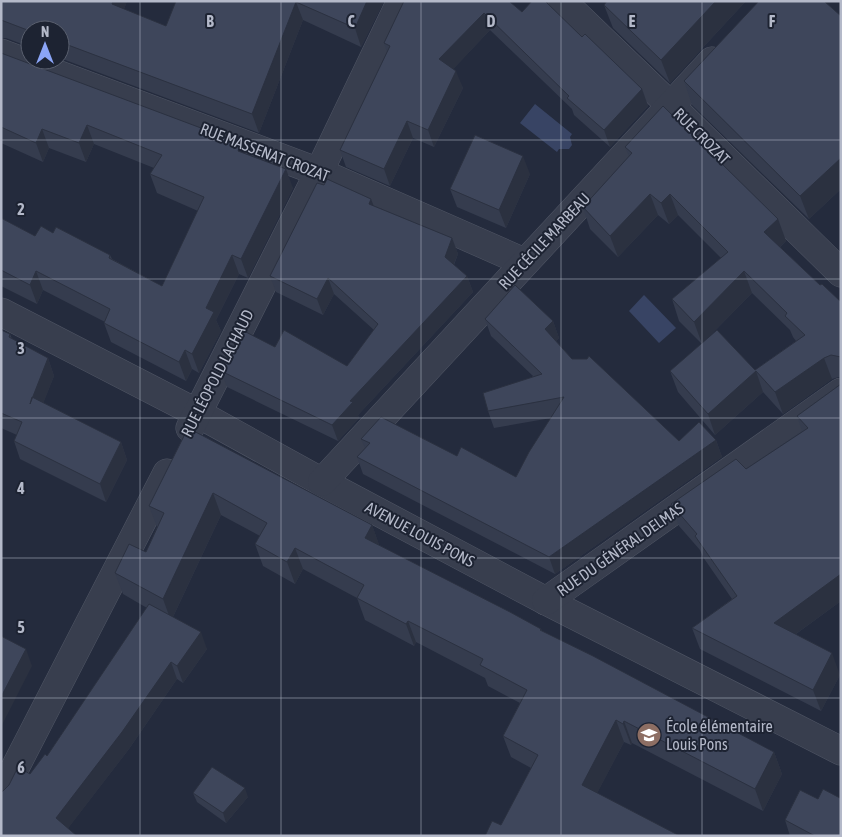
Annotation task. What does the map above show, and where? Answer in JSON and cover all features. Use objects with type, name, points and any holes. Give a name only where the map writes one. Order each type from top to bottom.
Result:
[{"type":"street","name":"RUE LÉOPOLD LACHAUD","points":[[1,795],[319,172],[401,1]]},
{"type":"street","name":"RUE CROZAT","points":[[562,1],[840,272]]},
{"type":"street","name":"RUE CÉCILE MARBEAU","points":[[322,482],[729,43]]},
{"type":"street","name":"RUE MASSENAT CROZAT","points":[[1,53],[319,172],[524,262]]},
{"type":"street","name":"AVENUE LOUIS PONS","points":[[1,312],[197,413],[546,601],[841,751]]},
{"type":"street","name":"RUE DU GÉNÉRAL DELMAS","points":[[546,601],[841,392]]},
{"type":"water","points":[[535,104],[572,134],[570,137],[572,145],[569,149],[559,149],[557,152],[520,123]]},
{"type":"water","points":[[644,295],[676,328],[659,343],[629,311]]},
{"type":"building","points":[[1,1],[113,1],[112,4],[166,26],[176,1],[367,1],[355,28],[296,2],[252,114],[70,46],[70,20],[20,20],[20,27],[1,20]]},
{"type":"building","points":[[404,1],[509,1],[522,12],[532,1],[545,1],[582,37],[585,34],[642,89],[604,130],[567,98],[569,96],[484,13],[439,59],[456,71],[428,130],[407,121],[384,169],[340,150],[390,46],[384,43]]},
{"type":"building","points":[[607,1],[716,1],[661,60],[604,5]]},
{"type":"building","points":[[759,1],[824,1],[841,16],[841,158],[800,196],[684,81]]},
{"type":"building","points":[[1,53],[20,60],[20,70],[46,70],[241,143],[238,151],[286,169],[241,259],[232,255],[206,308],[214,312],[192,354],[185,350],[179,362],[104,323],[110,309],[36,271],[30,285],[1,270],[1,218],[35,236],[41,226],[53,233],[56,227],[110,255],[109,258],[162,286],[204,197],[150,174],[162,155],[87,125],[79,143],[42,129],[36,143],[1,127]]},
{"type":"building","points":[[663,106],[778,219],[764,232],[820,285],[822,284],[841,302],[841,357],[831,355],[824,358],[775,392],[756,371],[708,414],[670,371],[717,330],[755,370],[805,335],[785,316],[787,313],[744,271],[694,322],[672,299],[728,252],[670,194],[661,203],[650,194],[610,236],[583,207],[632,153],[625,147]]},
{"type":"building","points":[[475,135],[523,156],[499,210],[450,189]]},
{"type":"building","points":[[327,179],[371,199],[369,204],[452,238],[445,257],[467,276],[350,401],[353,402],[332,425],[221,371],[242,330],[275,347],[284,330],[347,366],[378,324],[328,278],[317,299],[270,276],[317,183],[324,185]]},
{"type":"building","points":[[515,285],[553,321],[545,329],[572,359],[587,359],[589,356],[679,441],[699,422],[716,440],[549,557],[357,457],[370,443],[361,439],[381,417],[457,456],[461,447],[516,477],[529,452],[564,397],[488,411],[483,393],[542,374],[485,319]]},
{"type":"building","points":[[1,330],[10,334],[9,337],[48,358],[33,397],[121,442],[100,484],[14,441],[22,422],[1,413]]},
{"type":"building","points":[[841,384],[841,574],[774,623],[832,653],[813,690],[692,628],[737,596],[695,536],[697,534],[671,504],[736,459],[746,469],[808,428],[797,416]]},
{"type":"building","points":[[188,428],[372,525],[365,538],[510,612],[540,630],[774,752],[755,789],[624,721],[623,724],[616,720],[582,785],[680,836],[485,836],[492,821],[501,825],[538,755],[503,736],[527,690],[480,665],[483,659],[408,621],[406,624],[357,598],[364,585],[295,548],[287,562],[255,544],[267,523],[213,493],[163,599],[115,573],[129,544],[146,552],[164,513],[149,506]]},
{"type":"building","points":[[149,604],[201,632],[177,666],[171,662],[122,732],[56,818],[77,836],[1,836],[1,792],[9,785],[18,767],[30,774],[45,754],[47,756]]},
{"type":"building","points":[[1,636],[26,649],[1,697]]},
{"type":"building","points":[[212,767],[245,788],[223,813],[193,793]]},
{"type":"building","points":[[823,789],[840,798],[841,796],[841,836],[815,836],[785,820],[800,790],[818,799]]},
{"type":"place","name":"École élémentaire Louis Pons","points":[[649,735]]}]
